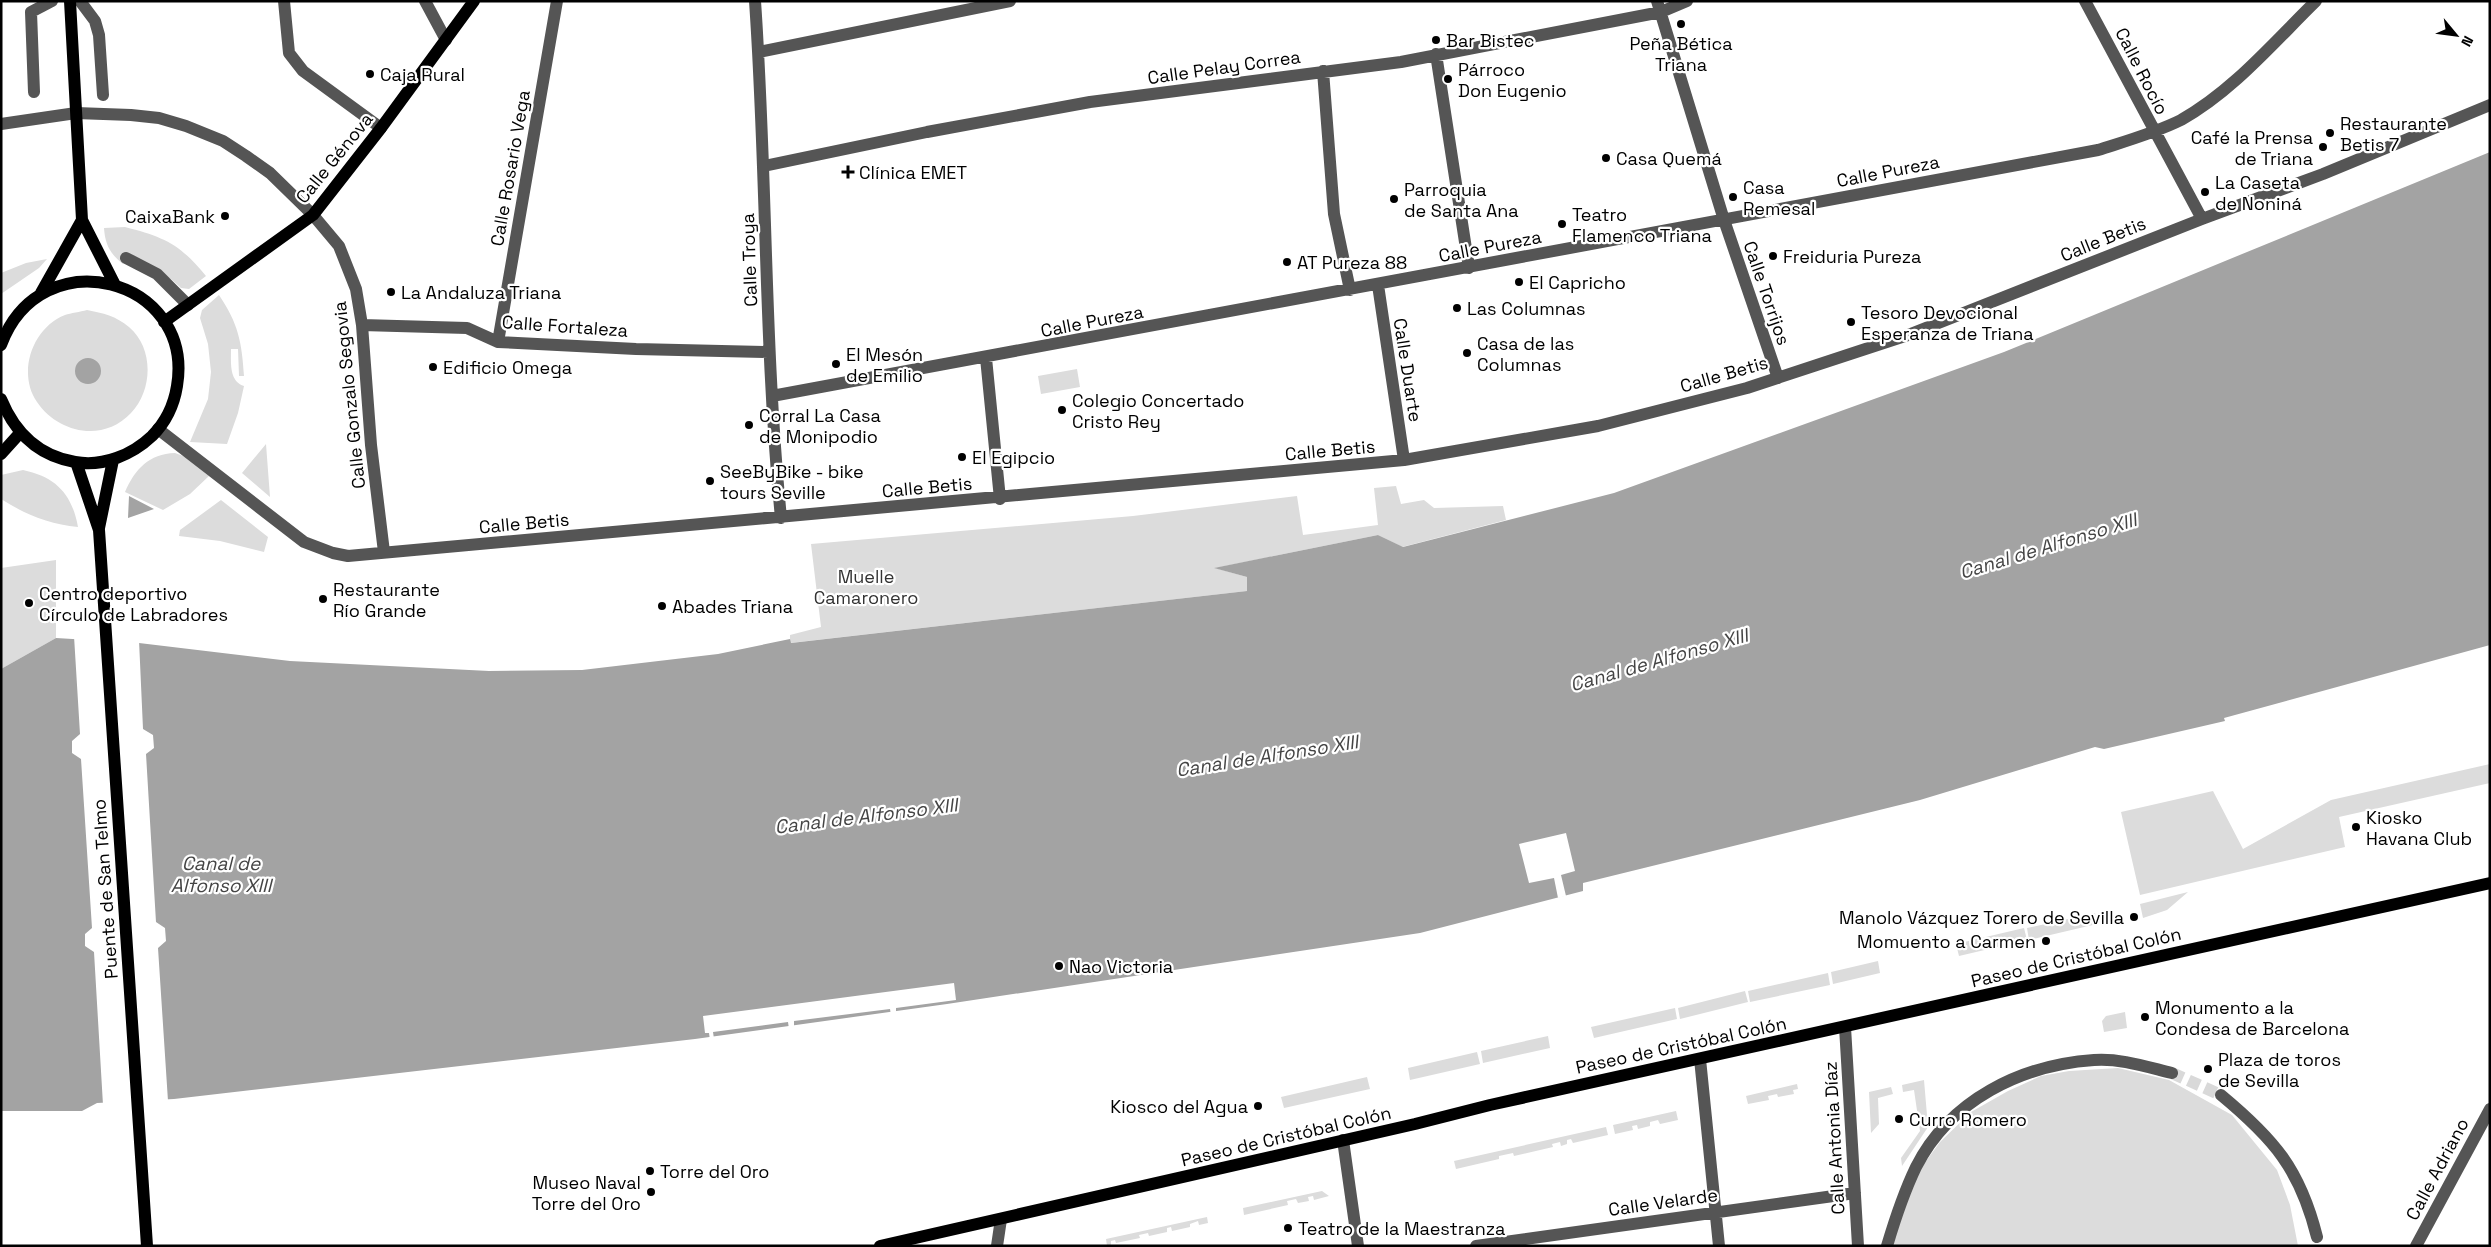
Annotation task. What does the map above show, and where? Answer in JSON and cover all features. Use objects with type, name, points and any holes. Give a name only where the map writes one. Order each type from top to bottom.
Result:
[{"type":"main road","points":[[70,1],[82,220],[115,285]]},
{"type":"main road","name":"Calle Génova","points":[[164,322],[313,215],[381,128],[474,1]]},
{"type":"main road","points":[[41,293],[82,220]]},
{"type":"main road","points":[[1,345],[4,328],[21,309],[41,293],[64,284],[89,281],[115,285],[134,293],[164,322],[173,339],[178,358],[179,377],[176,395],[169,413],[158,429],[145,442],[113,460],[95,463],[76,462],[55,457],[36,447],[20,433],[7,415],[1,399]]},
{"type":"main road","points":[[1,454],[20,433]]},
{"type":"main road","name":"Puente de San Telmo","points":[[113,460],[99,530],[147,1246]]},
{"type":"main road","name":"Puente de San Telmo","points":[[76,462],[99,530]]},
{"type":"main road","name":"Paseo de Cristóbal Colón","points":[[880,1246],[1700,1059],[2490,883]]},
{"type":"street","points":[[34,92],[31,12],[52,1]]},
{"type":"street","points":[[80,1],[96,21],[99,35],[103,95]]},
{"type":"street","points":[[284,1],[288,53],[303,71],[381,128]]},
{"type":"street","points":[[425,1],[446,40]]},
{"type":"street","name":"Calle Rosario Vega","points":[[498,342],[557,1]]},
{"type":"street","name":"Calle Troya","points":[[755,1],[764,166],[768,352],[781,518]]},
{"type":"street","points":[[759,52],[1010,1]]},
{"type":"street","name":"Calle Pelay Correa","points":[[764,166],[927,132],[1081,104],[1401,62],[1687,1]]},
{"type":"street","name":"Calle Rocío","points":[[2084,1],[2153,132],[2202,219]]},
{"type":"street","name":"Calle Pureza","points":[[772,396],[986,358],[2098,150],[2153,132],[2199,109],[2229,86],[2316,1]]},
{"type":"street","name":"Calle Torrijos","points":[[1659,7],[1724,220],[1778,378]]},
{"type":"street","points":[[1436,54],[1470,268]]},
{"type":"street","points":[[1323,71],[1334,214],[1350,290]]},
{"type":"street","name":"Calle Betis","points":[[158,429],[304,542],[332,553],[348,556],[1404,460],[1598,426],[1778,378],[1908,334],[2202,219],[2323,174],[2490,105]]},
{"type":"street","name":"Calle Gonzalo Segovia","points":[[1,124],[76,113],[159,118],[186,126],[223,141],[270,173],[313,215],[339,246],[356,289],[362,325],[371,445],[384,552]]},
{"type":"street","points":[[126,258],[157,274],[188,305]]},
{"type":"street","name":"Calle Duarte","points":[[1378,285],[1404,460]]},
{"type":"street","name":"Calle Fortaleza","points":[[362,325],[467,328],[498,342],[768,352]]},
{"type":"street","points":[[986,358],[1000,498]]},
{"type":"street","name":"Calle Antonia Díaz","points":[[1845,1027],[1858,1246]]},
{"type":"street","points":[[1700,1059],[1719,1246]]},
{"type":"street","points":[[1886,1246],[1916,1166],[1936,1136],[1970,1103],[2003,1082],[2040,1069],[2094,1060],[2131,1062],[2172,1073]]},
{"type":"street","points":[[2221,1095],[2254,1123],[2279,1151],[2296,1175],[2307,1200],[2318,1243]]},
{"type":"street","name":"Calle Adriano","points":[[2416,1246],[2490,1110]]},
{"type":"street","points":[[1343,1140],[1358,1246]]},
{"type":"street","name":"Calle Velarde","points":[[1477,1246],[1854,1193]]},
{"type":"street","points":[[997,1246],[1001,1219]]},
{"type":"green space","points":[[125,227],[150,234],[170,243],[188,256],[206,276],[189,289],[181,288],[171,279],[125,261],[123,264],[109,248],[104,228]]},
{"type":"green space","points":[[47,259],[39,268],[1,294],[1,273],[26,263]]},
{"type":"green space","points":[[219,295],[231,315],[238,333],[244,376],[239,376],[238,349],[231,349],[231,366],[233,376],[239,384],[244,386],[238,413],[227,444],[190,442],[208,399],[211,372],[208,344],[200,318],[202,310]]},
{"type":"green space","points":[[87,310],[119,320],[129,327],[143,346],[148,369],[143,393],[131,413],[120,422],[94,431],[69,427],[46,413],[37,402],[28,378],[31,352],[44,330],[54,321],[65,315]]},
{"type":"green space","points":[[1077,369],[1080,387],[1041,394],[1038,376]]},
{"type":"green space","points":[[266,444],[270,497],[242,473]]},
{"type":"green space","points":[[175,453],[186,457],[209,476],[190,494],[163,510],[125,492],[133,476],[144,464],[158,456]]},
{"type":"green space","points":[[23,470],[45,477],[61,489],[72,505],[78,527],[57,524],[38,518],[1,499],[1,475]]},
{"type":"green space","name":"Muelle Camaronero","points":[[1396,486],[1401,504],[1424,500],[1434,508],[1503,506],[1506,520],[1402,547],[1378,535],[1215,568],[1247,577],[1247,591],[790,643],[790,635],[821,627],[811,544],[1133,516],[1297,496],[1303,535],[1378,525],[1374,488]]},
{"type":"green space","points":[[221,500],[268,537],[264,552],[220,541],[179,536],[180,530]]},
{"type":"green space","name":"Centro deportivo Círculo de Labradores","points":[[56,560],[56,638],[1,669],[1,568]]},
{"type":"green space","points":[[2490,764],[2490,783],[2339,817],[2345,847],[2140,895],[2121,812],[2213,791],[2243,849],[2331,800]]},
{"type":"green space","points":[[2188,892],[2167,910],[2143,918],[2140,904]]},
{"type":"green space","points":[[2095,913],[2097,924],[2029,940],[2027,928]]},
{"type":"green space","points":[[2024,928],[2027,940],[1959,956],[1956,944]]},
{"type":"green space","points":[[1878,961],[1880,973],[1833,984],[1831,972]]},
{"type":"green space","points":[[1828,973],[1830,985],[1750,1002],[1748,991]]},
{"type":"green space","points":[[1745,991],[1748,1002],[1680,1019],[1678,1008]]},
{"type":"green space","points":[[1675,1008],[1677,1019],[1594,1038],[1591,1027]]},
{"type":"green space","points":[[2125,1012],[2127,1028],[2104,1032],[2102,1021],[2106,1016]]},
{"type":"green space","points":[[1548,1036],[1550,1048],[1483,1063],[1481,1051]]},
{"type":"green space","points":[[1477,1052],[1480,1064],[1410,1080],[1408,1068]]},
{"type":"green space","points":[[2118,1068],[2169,1080],[2232,1115],[2277,1170],[2290,1205],[2298,1246],[1890,1246],[1918,1172],[1940,1142],[1971,1112],[2008,1091],[2041,1076],[2069,1071]]},
{"type":"green space","points":[[1367,1077],[1370,1089],[1284,1108],[1281,1097]]},
{"type":"green space","points":[[1924,1080],[1928,1127],[1902,1166],[1901,1158],[1920,1131],[1914,1090],[1903,1092],[1902,1085]]},
{"type":"green space","points":[[1797,1084],[1798,1089],[1793,1090],[1794,1094],[1778,1097],[1777,1094],[1768,1096],[1769,1100],[1748,1104],[1746,1096]]},
{"type":"green space","points":[[1891,1087],[1893,1094],[1878,1098],[1879,1124],[1871,1133],[1869,1092]]},
{"type":"green space","points":[[1676,1111],[1678,1120],[1660,1124],[1658,1120],[1650,1122],[1650,1126],[1638,1129],[1637,1125],[1632,1126],[1633,1130],[1615,1134],[1613,1125]]},
{"type":"green space","points":[[1606,1127],[1608,1135],[1573,1143],[1571,1139],[1567,1140],[1567,1144],[1561,1146],[1560,1142],[1552,1144],[1553,1147],[1514,1156],[1513,1153],[1499,1156],[1499,1159],[1456,1169],[1454,1161]]},
{"type":"green space","points":[[1322,1191],[1329,1196],[1314,1200],[1313,1196],[1308,1197],[1309,1201],[1298,1203],[1296,1199],[1287,1201],[1288,1205],[1244,1215],[1243,1208]]},
{"type":"green space","points":[[1207,1217],[1208,1223],[1199,1225],[1198,1221],[1190,1224],[1190,1227],[1172,1231],[1171,1227],[1167,1228],[1167,1232],[1149,1236],[1148,1233],[1139,1235],[1140,1238],[1116,1243],[1115,1240],[1111,1241],[1111,1245],[1107,1246],[1106,1239]]},
{"type":"water","name":"Canal de Alfonso XIII","points":[[2490,152],[2490,645],[2224,718],[2225,721],[2104,749],[2095,747],[1920,800],[1583,883],[1583,891],[1420,933],[947,1004],[695,1039],[174,1099],[97,1103],[82,1111],[1,1111],[1,669],[56,638],[139,643],[290,661],[489,671],[582,670],[718,654],[790,639],[791,643],[1247,591],[1247,577],[1214,568],[1378,535],[1403,547],[1614,493],[2004,352]]},
{"type":"water","points":[[88,358],[97,362],[101,371],[97,380],[88,384],[79,380],[75,371],[79,362]]},
{"type":"water","points":[[129,496],[154,509],[128,518]]},
{"type":"pier","points":[[74,636],[139,640],[143,729],[153,735],[154,748],[146,754],[156,922],[165,928],[166,941],[158,948],[168,1101],[103,1105],[94,952],[85,946],[85,934],[92,928],[81,759],[72,753],[72,741],[80,734]]},
{"type":"pier","points":[[1566,833],[1575,871],[1561,875],[1566,896],[1558,898],[1554,878],[1529,883],[1519,844]]},
{"type":"pier","points":[[954,983],[956,1000],[896,1008],[896,1014],[891,1015],[890,1009],[794,1021],[794,1028],[789,1029],[788,1022],[713,1032],[714,1039],[710,1040],[709,1033],[705,1033],[703,1016]]},
{"type":"tunnel","points":[[2172,1073],[2221,1095]]},
{"type":"place","name":"Peña Bética Triana","points":[[1681,24]]},
{"type":"place","name":"Bar Bistec","points":[[1436,40]]},
{"type":"place","name":"Caja Rural","points":[[370,74]]},
{"type":"place","name":"Párroco Don Eugenio","points":[[1448,79]]},
{"type":"place","name":"Restaurante Betis 7","points":[[2330,133]]},
{"type":"place","name":"Café la Prensa de Triana","points":[[2323,147]]},
{"type":"place","name":"Casa Quemá","points":[[1606,158]]},
{"type":"place","name":"Clínica EMET","points":[[848,172]]},
{"type":"place","name":"La Caseta de Noniná","points":[[2205,192]]},
{"type":"place","name":"Casa Remesal","points":[[1733,197]]},
{"type":"place","name":"Parroquia de Santa Ana","points":[[1394,199]]},
{"type":"place","name":"CaixaBank","points":[[225,216]]},
{"type":"place","name":"Teatro Flamenco Triana","points":[[1562,224]]},
{"type":"place","name":"Freiduria Pureza","points":[[1773,256]]},
{"type":"place","name":"AT Pureza 88","points":[[1287,262]]},
{"type":"place","name":"El Capricho","points":[[1519,282]]},
{"type":"place","name":"La Andaluza Triana","points":[[391,292]]},
{"type":"place","name":"Las Columnas","points":[[1457,308]]},
{"type":"place","name":"Tesoro Devocional Esperanza de Triana","points":[[1851,322]]},
{"type":"place","name":"Casa de las Columnas","points":[[1467,353]]},
{"type":"place","name":"El Mesón de Emilio","points":[[836,364]]},
{"type":"place","name":"Edificio Omega","points":[[433,367]]},
{"type":"place","name":"Colegio Concertado Cristo Rey","points":[[1062,410]]},
{"type":"place","name":"Corral La Casa de Monipodio","points":[[749,425]]},
{"type":"place","name":"El Egipcio","points":[[962,457]]},
{"type":"place","name":"SeeByBike - bike tours Seville","points":[[710,481]]},
{"type":"place","name":"Restaurante Río Grande","points":[[323,599]]},
{"type":"place","name":"Centro deportivo Círculo de Labradores","points":[[29,603]]},
{"type":"place","name":"Abades Triana","points":[[662,606]]},
{"type":"place","name":"Kiosko Havana Club","points":[[2356,827]]},
{"type":"place","name":"Manolo Vázquez Torero de Sevilla","points":[[2134,917]]},
{"type":"place","name":"Momuento a Carmen","points":[[2046,941]]},
{"type":"place","name":"Nao Victoria","points":[[1059,966]]},
{"type":"place","name":"Monumento a la Condesa de Barcelona","points":[[2145,1017]]},
{"type":"place","name":"Plaza de toros de Sevilla","points":[[2208,1069]]},
{"type":"place","name":"Kiosco del Agua","points":[[1258,1106]]},
{"type":"place","name":"Curro Romero","points":[[1899,1119]]},
{"type":"place","name":"Torre del Oro","points":[[650,1171]]},
{"type":"place","name":"Museo Naval Torre del Oro","points":[[651,1192]]},
{"type":"place","name":"Teatro de la Maestranza","points":[[1288,1228]]}]
